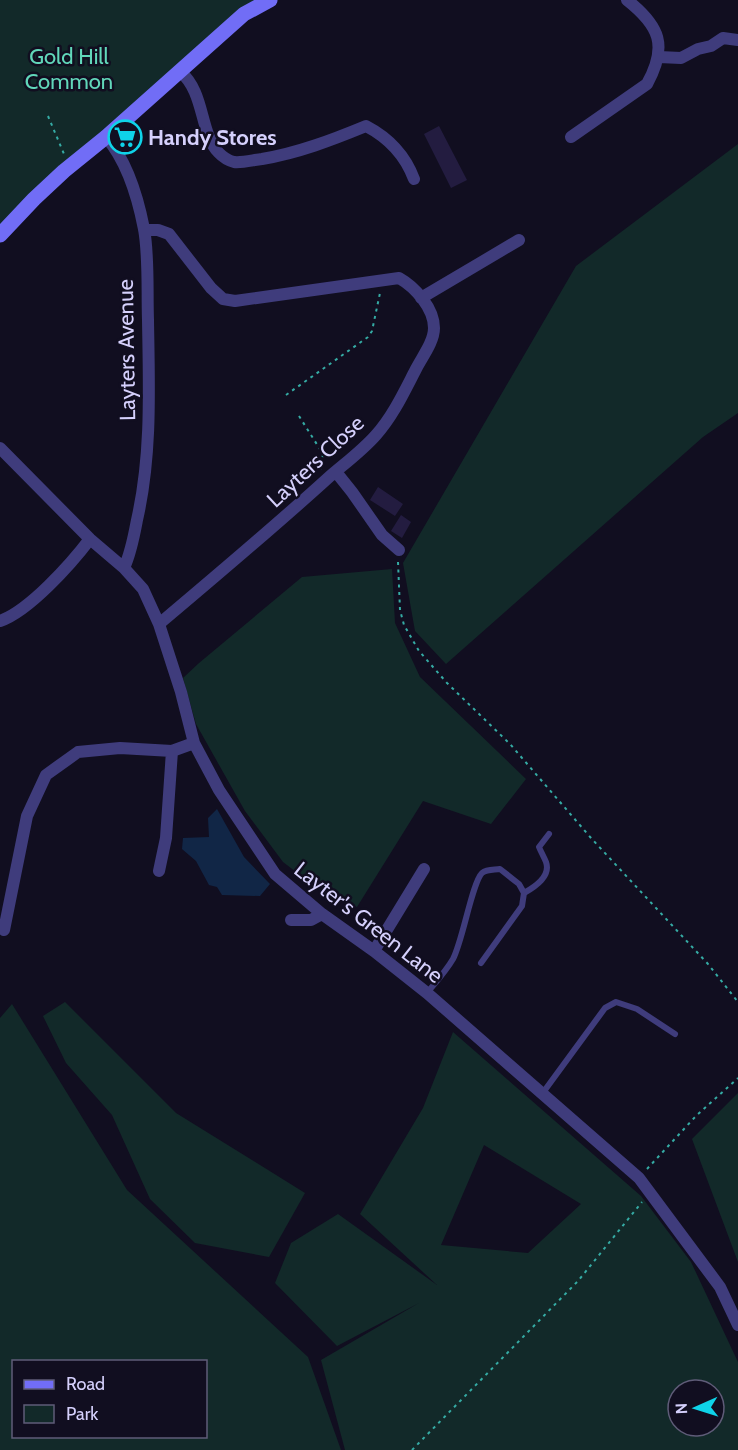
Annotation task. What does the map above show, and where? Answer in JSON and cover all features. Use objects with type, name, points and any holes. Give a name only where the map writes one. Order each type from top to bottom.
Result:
[{"type":"street","points":[[0,235],[64,171],[106,137],[244,14],[270,0]]},
{"type":"street","points":[[571,138],[647,84],[659,57],[654,28],[646,15],[627,0]]},
{"type":"street","points":[[659,57],[681,58],[711,46],[723,38],[738,40]]},
{"type":"street","points":[[180,71],[198,97],[209,137],[216,150],[224,157],[235,162],[275,157],[323,144],[366,126],[376,131],[397,149],[414,179]]},
{"type":"street","name":"Layters Avenue","points":[[106,137],[115,148],[126,170],[144,230],[149,395],[147,465],[137,523],[124,568]]},
{"type":"street","name":"Layters Close","points":[[144,230],[158,230],[169,234],[211,288],[223,299],[235,301],[399,278],[410,284],[421,297],[433,319],[435,329],[432,340],[389,417],[376,435],[277,526],[159,624]]},
{"type":"street","points":[[421,297],[519,240]]},
{"type":"street","name":"Layter's Green Lane","points":[[0,448],[143,589],[159,624],[181,692],[194,743],[219,790],[275,874],[322,914],[427,993],[639,1178],[720,1287],[738,1325]]},
{"type":"street","points":[[332,475],[352,492],[382,535],[399,550]]},
{"type":"street","points":[[0,621],[23,608],[90,539]]},
{"type":"street","points":[[4,930],[27,816],[46,775],[78,752],[120,748],[172,751],[194,743]]},
{"type":"street","points":[[159,871],[166,838],[172,751]]},
{"type":"street","points":[[374,951],[424,869]]},
{"type":"street","points":[[291,920],[311,920],[322,914]]},
{"type":"lane","points":[[524,893],[541,881],[546,874],[547,866],[539,848],[549,834]]},
{"type":"lane","points":[[427,993],[453,959],[480,875],[488,870],[500,869],[519,884],[524,893],[522,906],[481,963]]},
{"type":"lane","points":[[542,1095],[605,1008],[616,1002],[637,1009],[675,1034]]},
{"type":"path","points":[[48,116],[66,157]]},
{"type":"path","points":[[286,395],[368,337],[372,331],[383,279]]},
{"type":"path","points":[[299,416],[323,454],[321,470],[332,475]]},
{"type":"path","points":[[399,550],[400,610],[408,635],[418,651],[447,683],[510,744],[591,838],[708,964],[738,1002]]},
{"type":"path","points":[[639,1178],[696,1116],[738,1078]]},
{"type":"path","points":[[412,1450],[578,1281],[650,1193]]},
{"type":"green space","name":"Gold Hill Common","points":[[0,0],[258,0],[0,225]]},
{"type":"green space","points":[[738,144],[738,413],[703,437],[446,664],[415,631],[403,563],[576,266]]},
{"type":"green space","points":[[392,569],[395,623],[420,677],[526,779],[491,824],[423,801],[357,907],[321,891],[283,862],[245,811],[196,724],[183,678],[302,577]]},
{"type":"green space","points":[[65,1002],[176,1113],[305,1193],[269,1257],[195,1243],[150,1199],[112,1115],[66,1063],[43,1016]]},
{"type":"green space","points":[[12,1004],[127,1190],[308,1357],[341,1450],[0,1450],[0,1018]]},
{"type":"green space","points":[[453,1032],[641,1196],[691,1262],[738,1362],[738,1450],[345,1450],[321,1360],[419,1303],[337,1346],[275,1283],[291,1243],[338,1214],[437,1285],[360,1214],[423,1108]],"holes":[[[484,1145],[581,1204],[528,1253],[441,1245]]]},
{"type":"green space","points":[[738,1093],[738,1262],[692,1139]]},
{"type":"water","points":[[217,809],[244,857],[270,884],[260,896],[222,895],[217,887],[209,885],[196,861],[182,849],[183,838],[209,837],[208,818]]},
{"type":"building","points":[[439,126],[467,180],[451,188],[424,134]]},
{"type":"building","points":[[378,487],[403,504],[395,516],[370,500]]},
{"type":"building","points":[[401,515],[411,522],[402,538],[391,531]]},
{"type":"place","name":"Handy Stores","points":[[125,137]]}]
